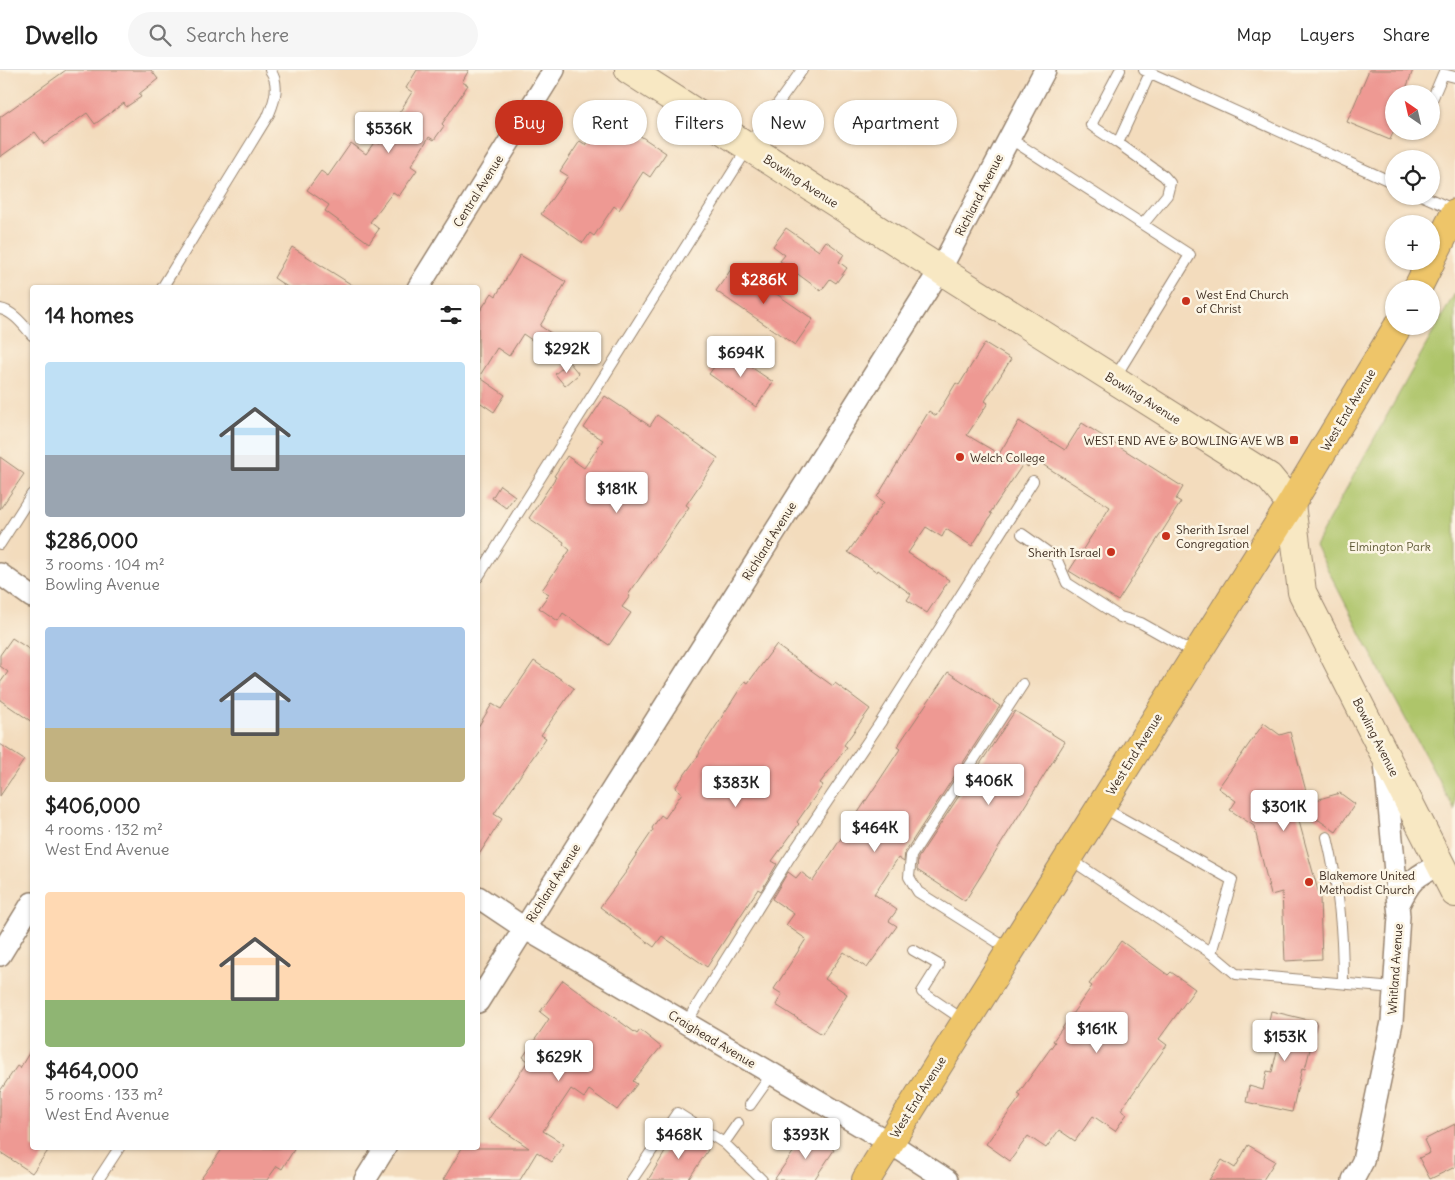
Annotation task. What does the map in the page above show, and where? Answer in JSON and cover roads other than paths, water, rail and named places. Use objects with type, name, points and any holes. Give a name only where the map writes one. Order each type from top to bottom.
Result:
[{"type":"main road","points":[[1440,243],[1455,212]]},
{"type":"main road","name":"West End Avenue","points":[[866,1180],[1197,655],[1393,335]]},
{"type":"street","name":"Central Avenue","points":[[420,285],[554,70]]},
{"type":"street","name":"Bowling Avenue","points":[[629,70],[940,270],[1269,477],[1291,504],[1302,592],[1455,893]]},
{"type":"street","name":"Richland Avenue","points":[[480,999],[940,270],[1045,70]]},
{"type":"street","points":[[0,574],[30,596]]},
{"type":"street","name":"Whitland Avenue","points":[[1353,1180],[1364,1161],[1392,1022],[1399,916],[1385,754]]},
{"type":"street","points":[[1398,906],[1409,884],[1422,873],[1440,864]]},
{"type":"street","name":"Craighead Avenue","points":[[480,898],[524,928],[890,1142],[947,1180]]},
{"type":"street","points":[[0,955],[30,906]]},
{"type":"street","points":[[365,1180],[384,1150]]},
{"type":"lane","points":[[164,285],[269,114],[277,96],[273,74],[270,70]]},
{"type":"lane","points":[[480,574],[748,147],[802,70]]},
{"type":"lane","points":[[1120,70],[1091,124],[1094,128],[1164,176],[1170,183],[1167,195],[1143,224]]},
{"type":"lane","points":[[1118,143],[1147,71],[1385,179]]},
{"type":"lane","points":[[1438,85],[1444,72],[1455,77]]},
{"type":"lane","points":[[1009,138],[1190,255],[1114,379]]},
{"type":"lane","points":[[1440,204],[1455,212]]},
{"type":"lane","points":[[0,309],[16,318],[30,333]]},
{"type":"lane","points":[[686,1023],[788,860],[880,723],[1033,480]]},
{"type":"lane","points":[[0,544],[30,497]]},
{"type":"lane","points":[[1022,534],[1056,558],[1066,582],[1120,618],[1141,624],[1197,655]]},
{"type":"lane","points":[[1010,951],[918,892],[908,877],[911,856],[1023,684]]},
{"type":"lane","points":[[1101,806],[1232,880],[1211,952]]},
{"type":"lane","points":[[1327,837],[1340,900],[1343,941],[1343,983]]},
{"type":"lane","points":[[1069,858],[1211,952],[1236,974],[1394,988]]},
{"type":"lane","points":[[913,950],[939,965],[922,992],[966,1022]]},
{"type":"lane","points":[[750,1105],[772,1074]]},
{"type":"lane","points":[[632,1180],[677,1113],[724,1143],[762,1180]]},
{"type":"lane","points":[[724,1143],[738,1123]]},
{"type":"lane","points":[[98,1180],[117,1150]]},
{"type":"place","name":"West End Church of Christ","points":[[1186,301]]},
{"type":"place","name":"WEST END AVE & BOWLING AVE WB","points":[[1294,440]]},
{"type":"place","name":"Welch College","points":[[960,457]]},
{"type":"place","name":"Sherith Israel Congregation","points":[[1166,536]]},
{"type":"place","name":"Sherith Israel","points":[[1111,552]]},
{"type":"place","name":"Blakemore United Methodist Church","points":[[1309,882]]},
{"type":"park label","name":"Elmington Park","points":[[1390,546]]}]
